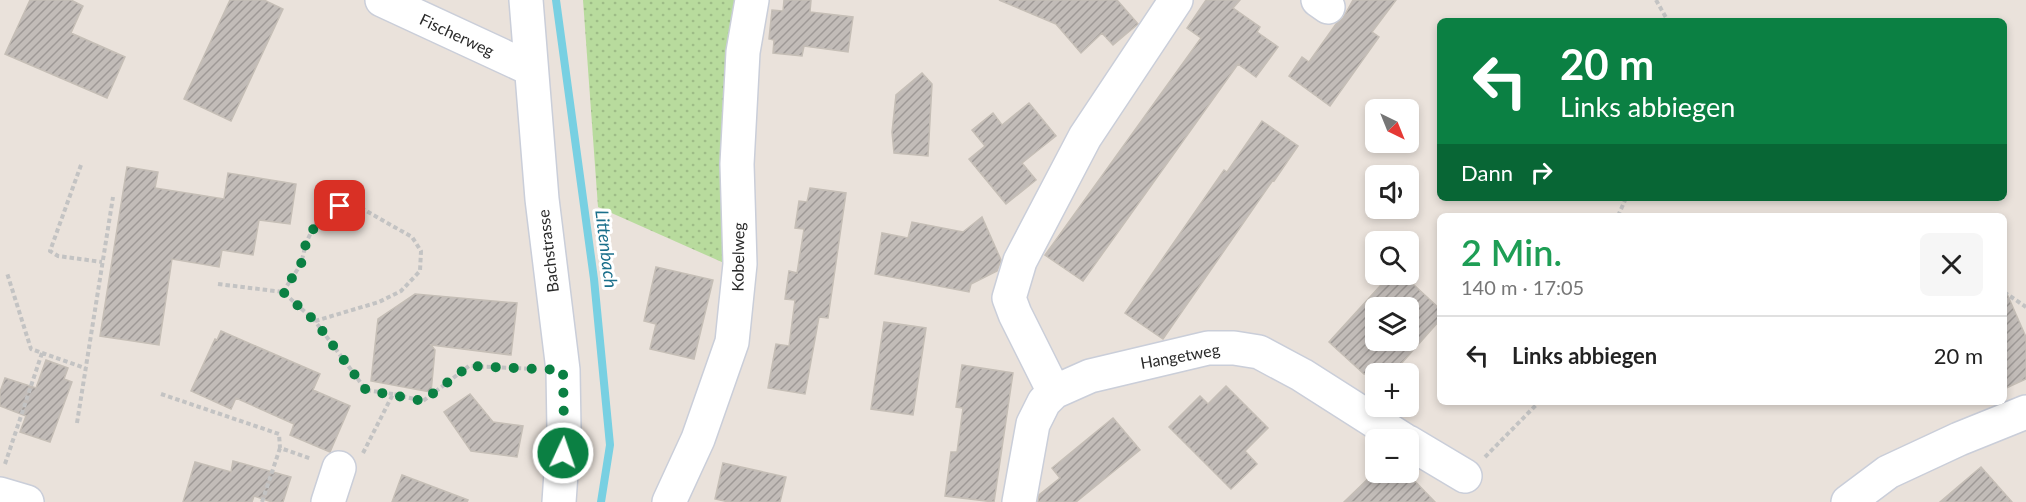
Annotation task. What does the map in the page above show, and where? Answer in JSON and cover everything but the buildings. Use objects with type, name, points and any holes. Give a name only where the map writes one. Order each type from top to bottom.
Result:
[{"type":"street","name":"Fischerweg","points":[[382,0],[531,69]]},
{"type":"street","name":"Bachstrasse","points":[[526,0],[542,199],[563,370],[564,430],[559,502]]},
{"type":"street","name":"Kobelweg","points":[[669,502],[698,439],[732,342],[740,264],[737,164],[743,52],[752,0]]},
{"type":"street","points":[[1019,502],[1033,424],[1044,402],[1054,392],[1009,298],[1020,261],[1085,137],[1176,0]]},
{"type":"street","name":"Hangetweg","points":[[1054,392],[1090,376],[1156,359],[1208,348],[1234,348],[1259,352],[1302,375],[1387,429]]},
{"type":"street","points":[[1848,502],[1888,472],[1959,438],[2026,412]]},
{"type":"street","points":[[1419,449],[1465,477]]},
{"type":"street","points":[[328,502],[339,468]]},
{"type":"street","points":[[2,481],[27,502]]},
{"type":"path","points":[[1656,0],[1666,18]]},
{"type":"path","points":[[81,165],[50,251],[58,256],[102,262]]},
{"type":"path","points":[[77,423],[113,197]]},
{"type":"path","points":[[283,292],[301,264],[306,243],[315,226],[328,213],[340,206],[361,208],[412,237],[421,251],[420,271],[401,291],[379,302],[315,321]]},
{"type":"path","points":[[8,273],[31,349],[85,368]]},
{"type":"path","points":[[218,284],[283,292],[315,321],[366,390],[423,401],[469,366],[563,370]]},
{"type":"path","points":[[2007,294],[2026,308]]},
{"type":"path","points":[[2,481],[42,353]]},
{"type":"path","points":[[161,394],[279,434],[279,448],[262,502]]},
{"type":"path","points":[[279,448],[354,471],[393,394]]},
{"type":"path","points":[[1465,477],[1536,405]]},
{"type":"green space","points":[[583,0],[741,0],[724,263],[598,207]]},
{"type":"waterway","name":"Littenbach","points":[[556,0],[594,279],[610,445],[601,502]]},
{"type":"route","points":[[340,206],[328,213],[315,226],[306,243],[301,264],[283,292],[315,321],[366,390],[423,401],[469,366],[563,370],[563,453]]}]
